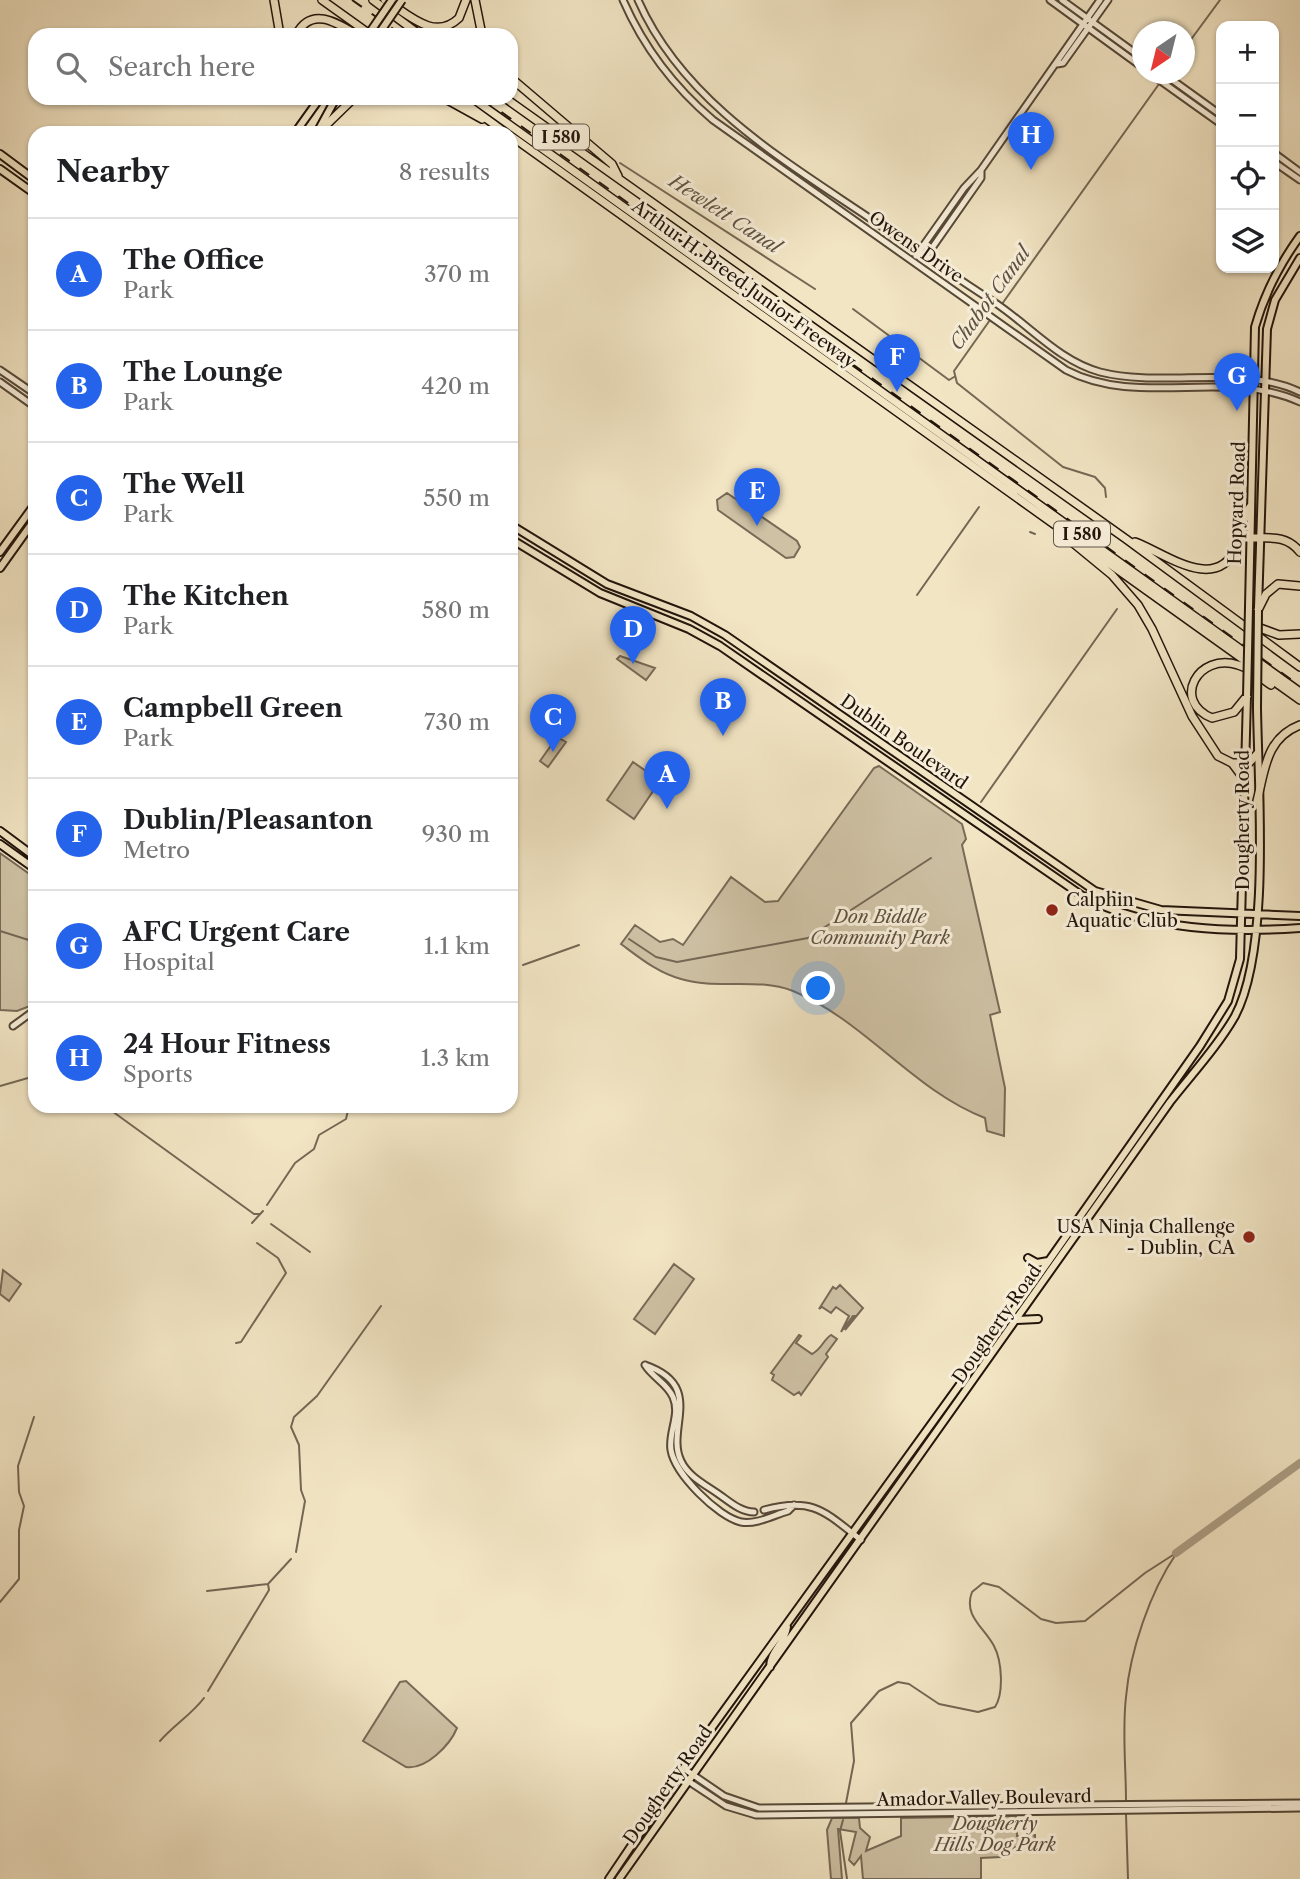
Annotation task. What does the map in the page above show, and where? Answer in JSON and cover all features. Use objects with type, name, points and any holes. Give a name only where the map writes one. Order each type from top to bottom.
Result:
[{"type":"highway","points":[[274,0],[278,28]]},
{"type":"highway","points":[[322,0],[354,28]]},
{"type":"highway","points":[[373,0],[411,28]]},
{"type":"highway","points":[[386,0],[425,26],[440,28],[459,18],[466,0]]},
{"type":"highway","points":[[475,0],[481,28]]},
{"type":"highway","points":[[300,28],[317,18],[332,20],[350,28]]},
{"type":"highway","points":[[518,84],[612,164],[618,176]]},
{"type":"highway","points":[[324,126],[347,105]]},
{"type":"highway","points":[[457,105],[492,123]]},
{"type":"highway","points":[[468,105],[496,126]]},
{"type":"highway","name":"I 580","points":[[482,105],[511,126]]},
{"type":"highway","name":"Arthur H. Breed Junior Freeway","points":[[515,105],[830,327],[1300,667]]},
{"type":"highway","name":"I 580","points":[[518,131],[1300,692]]},
{"type":"highway","name":"Arthur H. Breed Junior Freeway","points":[[518,141],[1300,703]]},
{"type":"highway","points":[[1126,539],[1158,551],[1187,567],[1202,570],[1216,568],[1236,550],[1245,515],[1250,507]]},
{"type":"highway","points":[[1060,529],[1130,594],[1152,629],[1192,716],[1218,756],[1232,763],[1249,763],[1257,754]]},
{"type":"highway","points":[[1251,538],[1289,541],[1300,552]]},
{"type":"highway","points":[[1258,610],[1266,594],[1278,584],[1300,586]]},
{"type":"highway","points":[[1241,624],[1252,624],[1286,636],[1300,634]]},
{"type":"highway","points":[[1246,698],[1228,716],[1212,718],[1198,710],[1194,703],[1192,687],[1206,667],[1214,663],[1230,663],[1248,670],[1300,703]]},
{"type":"highway","points":[[1258,801],[1270,749],[1279,737],[1300,725]]},
{"type":"highway","points":[[1232,763],[1244,779]]},
{"type":"main road","points":[[374,28],[392,0]]},
{"type":"main road","points":[[384,28],[402,0]]},
{"type":"main road","points":[[300,126],[315,105]]},
{"type":"main road","points":[[321,126],[332,105]]},
{"type":"main road","points":[[0,154],[28,175]]},
{"type":"main road","points":[[0,169],[28,189]]},
{"type":"main road","name":"Hopyard Road","points":[[1246,698],[1255,327],[1264,296],[1280,264],[1300,236]]},
{"type":"main road","name":"Hopyard Road","points":[[1258,610],[1267,328],[1275,300],[1300,258]]},
{"type":"main road","points":[[1236,380],[1247,374],[1255,362]]},
{"type":"main road","points":[[0,552],[28,514]]},
{"type":"main road","points":[[22,522],[25,533]]},
{"type":"main road","points":[[0,568],[28,529]]},
{"type":"main road","name":"Dublin Boulevard","points":[[518,529],[608,584],[691,615],[725,635],[1084,885],[1115,899],[1161,910],[1300,916]]},
{"type":"main road","name":"Dublin Boulevard","points":[[518,544],[600,593],[689,629],[720,646],[1085,897],[1142,920],[1170,925],[1300,928]]},
{"type":"main road","name":"Dougherty Road","points":[[619,1879],[1126,1163],[1235,1015],[1252,962],[1256,915],[1258,610]]},
{"type":"main road","name":"Dougherty Road","points":[[609,1879],[681,1771],[1207,1036],[1231,995],[1240,959],[1246,698]]},
{"type":"main road","points":[[0,831],[28,852]]},
{"type":"main road","points":[[0,844],[28,864]]},
{"type":"main road","points":[[1085,897],[1091,895],[1109,903],[1115,899]]},
{"type":"main road","points":[[1174,1096],[1181,1072]]},
{"type":"main road","points":[[1126,1163],[1138,1140],[1137,1134]]},
{"type":"main road","points":[[1028,1258],[1037,1263],[1048,1261]]},
{"type":"main road","points":[[1017,1320],[1038,1319]]},
{"type":"main road","points":[[770,1669],[770,1659],[784,1639],[788,1624]]},
{"type":"street","name":"Owens Drive","points":[[624,0],[654,58],[702,111],[1066,370],[1100,383],[1265,391],[1300,402]]},
{"type":"street","name":"Owens Drive","points":[[638,0],[666,52],[721,110],[807,177],[996,303],[1072,359],[1099,372],[1266,382],[1300,392]]},
{"type":"street","points":[[1049,0],[1132,59]]},
{"type":"street","points":[[1062,0],[1132,50]]},
{"type":"street","points":[[1090,20],[1100,0]]},
{"type":"street","points":[[913,262],[964,188],[981,170],[1057,64],[1057,59],[1108,0]]},
{"type":"street","points":[[1166,84],[1216,120]]},
{"type":"street","points":[[1179,84],[1216,111]]},
{"type":"street","points":[[1279,157],[1300,172]]},
{"type":"street","points":[[1279,165],[1300,180]]},
{"type":"street","points":[[919,266],[981,178],[981,170]]},
{"type":"street","points":[[0,370],[28,389]]},
{"type":"street","points":[[0,382],[28,402]]},
{"type":"street","points":[[13,1026],[28,1015]]},
{"type":"street","points":[[754,1512],[743,1511],[689,1473],[678,1453],[682,1409],[679,1397],[669,1380],[645,1366],[668,1387],[674,1398],[676,1410],[671,1439],[675,1462],[708,1502],[729,1517],[743,1522],[788,1511],[794,1505]]},
{"type":"street","points":[[764,1510],[794,1505],[815,1507],[861,1540]]},
{"type":"street","name":"Amador Valley Boulevard","points":[[681,1771],[724,1796],[759,1808],[1300,1808]]},
{"type":"street","points":[[1259,1809],[1289,1803]]},
{"type":"street","name":"Amador Valley Boulevard","points":[[1137,1807],[1300,1803]]},
{"type":"green space","points":[[727,493],[797,541],[800,547],[794,557],[786,558],[718,510],[717,500]]},
{"type":"green space","points":[[620,656],[655,668],[646,680],[617,659]]},
{"type":"green space","points":[[557,737],[566,742],[548,767],[540,761]]},
{"type":"green space","points":[[633,762],[660,781],[634,819],[607,800]]},
{"type":"green space","name":"Don Biddle Community Park","points":[[879,766],[962,824],[966,839],[962,845],[1000,1012],[990,1015],[1005,1088],[1004,1136],[987,1131],[985,1118],[935,1091],[843,1019],[819,1004],[779,987],[708,984],[681,979],[657,969],[621,944],[635,925],[660,942],[673,939],[683,945],[731,877],[765,902],[778,901],[874,768]]},
{"type":"green space","points":[[0,853],[28,873],[28,1007],[17,1011],[0,1010]]},
{"type":"green space","points":[[674,1264],[694,1279],[655,1334],[634,1319]]},
{"type":"green space","points":[[3,1270],[21,1284],[9,1301],[0,1294]]},
{"type":"green space","points":[[840,1285],[863,1308],[841,1332],[849,1316],[836,1307],[831,1313],[822,1307],[819,1309],[833,1287],[836,1289]]},
{"type":"green space","points":[[799,1335],[801,1336],[796,1343],[812,1354],[831,1335],[837,1339],[826,1354],[828,1357],[801,1395],[799,1392],[794,1395],[772,1380],[774,1375],[771,1373]]},
{"type":"green space","points":[[406,1681],[457,1728],[449,1742],[436,1755],[414,1767],[406,1767],[363,1741],[400,1682]]},
{"type":"green space","name":"Dougherty Hills Dog Park","points":[[1016,1816],[1017,1836],[1035,1835],[1035,1838],[1009,1850],[1001,1857],[981,1858],[981,1879],[863,1879],[861,1856],[854,1865],[849,1860],[856,1832],[838,1829],[842,1879],[831,1879],[827,1830],[832,1818],[859,1818],[860,1828],[870,1837],[866,1851],[901,1836],[901,1818]]},
{"type":"waterway","name":"Chabot Canal","points":[[1195,34],[1220,0]]},
{"type":"waterway","name":"Chabot Canal","points":[[1002,304],[1159,84]]},
{"type":"waterway","name":"Hewlett Canal","points":[[620,163],[815,289]]},
{"type":"waterway","name":"Hewlett Canal","points":[[853,309],[949,380],[954,377]]},
{"type":"waterway","name":"Chabot Canal","points":[[990,320],[954,371],[957,383],[1063,467],[1095,477],[1105,488],[1106,497]]},
{"type":"waterway","points":[[917,595],[979,507]]},
{"type":"waterway","points":[[1030,532],[1035,534]]},
{"type":"waterway","name":"Chabot Canal","points":[[981,802],[1117,609]]},
{"type":"waterway","name":"Chabot Canal","points":[[629,939],[656,957],[677,962],[808,938],[931,858]]},
{"type":"waterway","points":[[0,931],[28,940]]},
{"type":"waterway","name":"Chabot Canal","points":[[523,965],[579,945]]},
{"type":"waterway","points":[[0,1086],[28,1078]]},
{"type":"waterway","points":[[115,1113],[254,1214],[260,1214]]},
{"type":"waterway","name":"Chabot Canal","points":[[267,1205],[295,1163],[314,1149],[319,1135],[346,1119],[347,1113]]},
{"type":"waterway","name":"Chabot Canal","points":[[252,1223],[263,1211]]},
{"type":"waterway","points":[[271,1224],[310,1252]]},
{"type":"waterway","points":[[236,1343],[241,1342],[286,1273],[278,1258],[257,1243]]},
{"type":"waterway","points":[[296,1552],[305,1501],[301,1490],[299,1445],[291,1427],[294,1417],[317,1396],[381,1306]]},
{"type":"waterway","points":[[0,1602],[19,1579],[19,1530],[24,1506],[19,1492],[18,1466],[34,1417]]},
{"type":"waterway","points":[[1176,1553],[1300,1463]]},
{"type":"waterway","points":[[846,1803],[854,1761],[851,1723],[879,1691],[898,1682],[909,1684],[939,1704],[978,1712],[995,1707],[1001,1686],[999,1660],[994,1646],[970,1608],[972,1592],[983,1583],[999,1587],[1041,1619],[1056,1623],[1085,1621],[1145,1573],[1176,1553]]},
{"type":"waterway","points":[[1126,1801],[1124,1736],[1128,1679],[1143,1622],[1158,1586],[1176,1554]]},
{"type":"waterway","points":[[208,1691],[269,1590],[268,1584],[291,1559]]},
{"type":"waterway","points":[[207,1591],[268,1584]]},
{"type":"waterway","points":[[160,1741],[204,1698]]},
{"type":"waterway","points":[[1126,1814],[1128,1879]]},
{"type":"waterway","points":[[843,1820],[840,1831],[847,1879]]},
{"type":"railway","points":[[352,0],[392,28]]},
{"type":"railway","points":[[492,105],[1300,686]]},
{"type":"place","name":"24 Hour Fitness","points":[[1031,170]]},
{"type":"place","name":"Dublin/Pleasanton","points":[[897,392]]},
{"type":"place","name":"AFC Urgent Care","points":[[1237,411]]},
{"type":"place","name":"Campbell Green","points":[[757,526]]},
{"type":"place","name":"The Kitchen","points":[[633,664]]},
{"type":"place","name":"The Lounge","points":[[723,736]]},
{"type":"place","name":"The Well","points":[[553,752]]},
{"type":"place","name":"The Office","points":[[667,809]]},
{"type":"place","name":"Calphin Aquatic Club","points":[[1052,910]]},
{"type":"place","name":"USA Ninja Challenge - Dublin, CA","points":[[1249,1237]]}]
